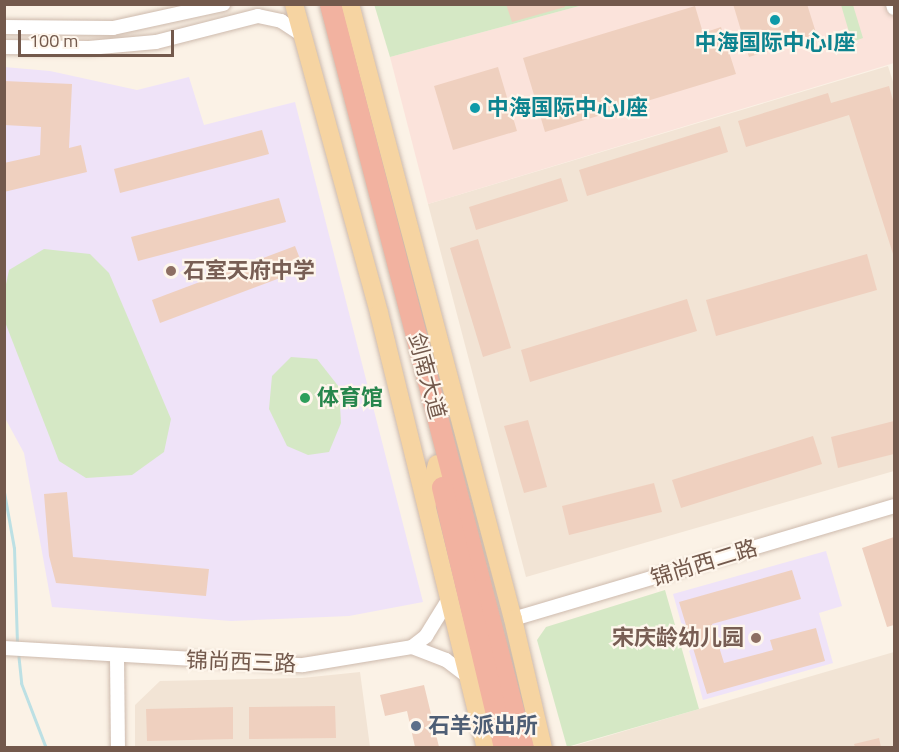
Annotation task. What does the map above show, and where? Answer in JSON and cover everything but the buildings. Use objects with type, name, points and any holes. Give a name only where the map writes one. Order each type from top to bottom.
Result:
[{"type":"highway","name":"剑南大道","points":[[316,4],[437,464],[504,747]]},
{"type":"highway","name":"剑南大道","points":[[330,4],[523,747]]},
{"type":"main road","points":[[294,4],[379,313],[486,747]]},
{"type":"main road","points":[[350,4],[513,619],[543,747]]},
{"type":"main road","points":[[426,505],[437,464]]},
{"type":"main road","points":[[503,663],[529,687]]},
{"type":"street","points":[[4,27],[113,28],[223,4]]},
{"type":"street","points":[[4,47],[89,48],[156,42],[258,16],[281,21],[301,34]]},
{"type":"street","name":"锦尚西二路","points":[[513,619],[894,506]]},
{"type":"street","points":[[450,597],[430,631],[412,647],[446,660],[470,678]]},
{"type":"street","name":"锦尚西三路","points":[[13,648],[117,656],[303,665],[412,647]]},
{"type":"street","points":[[117,656],[118,747]]},
{"type":"shaded area","points":[[583,5],[894,5],[894,63],[428,204],[390,57]]},
{"type":"shaded area","points":[[888,66],[894,85],[894,471],[526,577],[428,204]]},
{"type":"shaded area","name":"石室天府中学","points":[[4,67],[50,71],[137,90],[189,77],[204,125],[295,102],[423,602],[349,616],[231,621],[52,607],[24,453],[5,418]]},
{"type":"shaded area","name":"宋庆龄幼儿园","points":[[826,551],[842,606],[819,613],[833,663],[703,700],[673,594]]},
{"type":"shaded area","points":[[894,652],[894,747],[567,748],[699,709]]},
{"type":"shaded area","points":[[360,672],[370,747],[135,747],[135,705],[160,681],[302,678]]},
{"type":"green space","points":[[374,4],[583,5],[390,57]]},
{"type":"green space","points":[[841,5],[853,5],[863,38],[852,42]]},
{"type":"green space","points":[[44,249],[90,254],[109,273],[171,419],[164,452],[132,475],[86,478],[59,461],[5,322],[5,289],[9,270]]},
{"type":"green space","name":"体育馆","points":[[291,357],[317,359],[339,387],[341,423],[329,452],[308,455],[287,446],[269,409],[272,376]]},
{"type":"green space","points":[[665,590],[699,709],[567,747],[537,640],[546,627]]},
{"type":"waterway","points":[[4,492],[14,548],[17,646]]},
{"type":"waterway","points":[[18,652],[21,683],[46,748]]},
{"type":"place","name":"中海国际中心I座","points":[[775,20]]},
{"type":"place","name":"中海国际中心J座","points":[[475,108]]},
{"type":"place","name":"石室天府中学","points":[[171,271]]},
{"type":"place","name":"体育馆","points":[[305,398]]},
{"type":"place","name":"宋庆龄幼儿园","points":[[756,638]]},
{"type":"place","name":"石羊派出所","points":[[416,726]]}]
